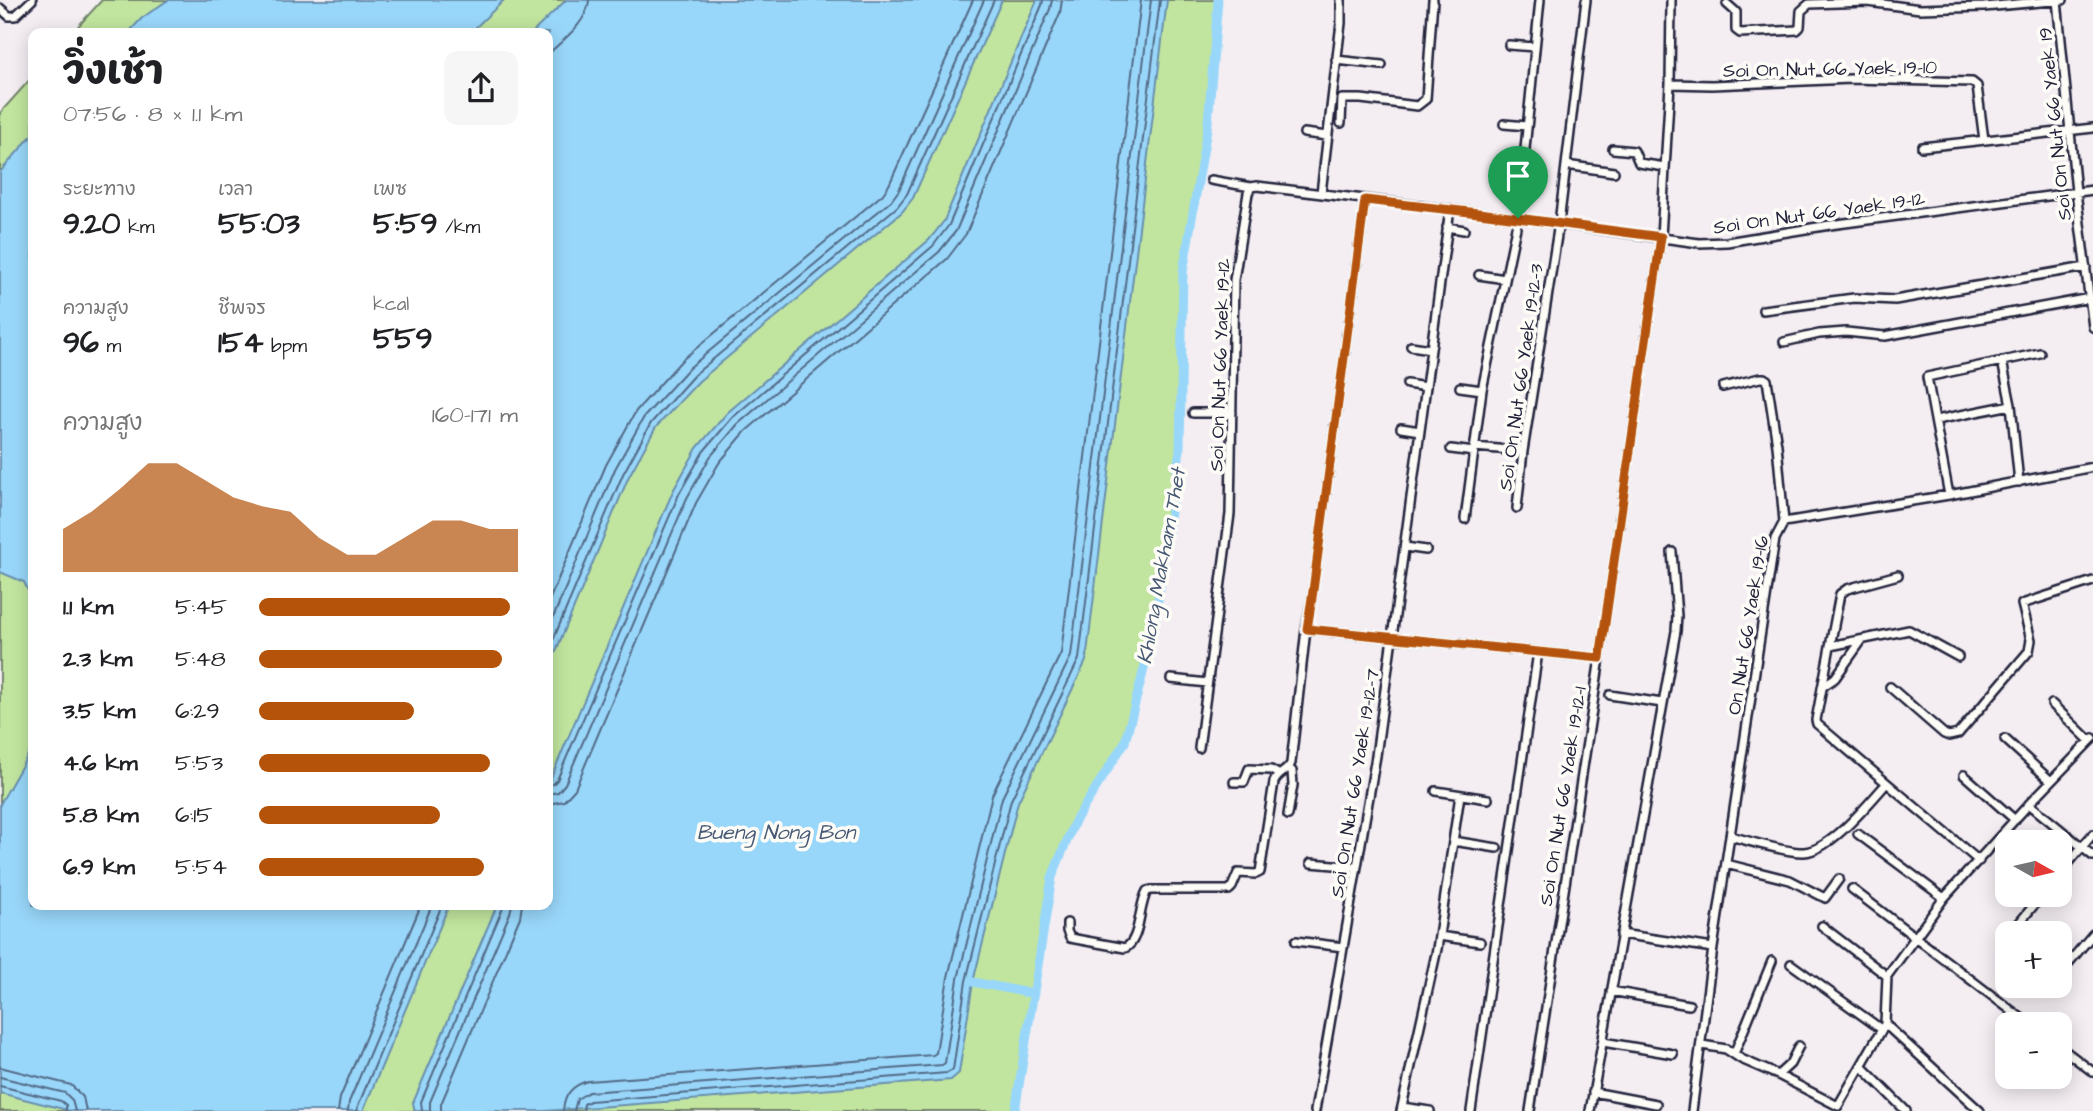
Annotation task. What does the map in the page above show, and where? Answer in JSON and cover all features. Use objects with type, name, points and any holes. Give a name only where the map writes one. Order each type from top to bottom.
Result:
[{"type":"street","points":[[0,8],[9,16],[15,16],[32,0]]},
{"type":"street","points":[[1321,193],[1341,23],[1340,0]]},
{"type":"street","points":[[1341,123],[1342,99],[1417,106],[1426,99],[1433,0]]},
{"type":"street","points":[[1465,519],[1482,390],[1518,218],[1540,0]]},
{"type":"street","name":"Soi On Nut 66 Yaek 19-12-3","points":[[1517,508],[1523,452],[1559,223],[1586,0]]},
{"type":"street","name":"Soi On Nut 66 Yaek 19-12-1","points":[[1530,1111],[1661,237],[1670,84],[1671,0]]},
{"type":"street","name":"Soi On Nut 66 Yaek 19","points":[[2057,0],[2093,327]]},
{"type":"street","points":[[1727,4],[1736,12],[1736,30],[1740,33],[1797,30],[1800,27],[1801,11],[1809,4],[1868,2],[1933,8],[1984,7],[2063,0]]},
{"type":"street","points":[[1509,45],[1535,47]]},
{"type":"street","points":[[1336,60],[1381,65]]},
{"type":"street","name":"Soi On Nut 66 Yaek 19-10","points":[[1670,84],[1712,85],[1851,79],[1972,82],[1977,86],[1984,140]]},
{"type":"street","points":[[1503,124],[1527,126]]},
{"type":"street","points":[[1922,147],[2093,128]]},
{"type":"street","points":[[1304,133],[1327,136]]},
{"type":"street","points":[[1613,149],[1634,151],[1639,163],[1665,167]]},
{"type":"street","points":[[1566,165],[1614,172]]},
{"type":"street","points":[[1211,180],[1251,187]]},
{"type":"street","name":"Soi On Nut 66 Yaek 19-12","points":[[1199,748],[1230,514],[1234,280],[1251,187],[1450,209],[1699,243],[1719,243],[2093,190]]},
{"type":"street","points":[[1067,923],[1070,938],[1125,948],[1133,942],[1147,891],[1229,890],[1233,887],[1238,873],[1259,873],[1261,869],[1274,782],[1278,774],[1291,763],[1365,200]]},
{"type":"street","name":"Soi On Nut 66 Yaek 19-12-7","points":[[1315,1111],[1393,637],[1450,209]]},
{"type":"street","points":[[1447,227],[1464,230]]},
{"type":"street","points":[[1763,310],[1854,298],[1895,300],[2086,267]]},
{"type":"street","points":[[1479,275],[1505,279]]},
{"type":"street","points":[[1784,342],[1819,334],[1846,332],[1885,336],[2091,304]]},
{"type":"street","points":[[1410,346],[1431,349]]},
{"type":"street","points":[[1949,495],[1927,377],[2040,353]]},
{"type":"street","points":[[2002,361],[2011,405],[2019,482]]},
{"type":"street","points":[[1723,387],[1760,377],[1767,380],[1777,445],[1784,522]]},
{"type":"street","points":[[1407,384],[1426,387]]},
{"type":"street","points":[[1460,387],[1482,390]]},
{"type":"street","points":[[1936,420],[2011,405]]},
{"type":"street","points":[[1193,413],[1232,413]]},
{"type":"street","points":[[1401,428],[1420,431]]},
{"type":"street","points":[[1451,449],[1523,452]]},
{"type":"street","name":"On Nut 66 Yaek 19-16","points":[[1692,1111],[1713,948],[1775,539],[1784,522],[1949,495],[2093,467]]},
{"type":"street","points":[[1405,547],[1426,550]]},
{"type":"street","points":[[1590,1111],[1676,631],[1672,552]]},
{"type":"street","points":[[1898,575],[1842,591],[1816,720],[1820,728],[1979,861]]},
{"type":"street","points":[[1891,687],[1944,734],[1949,736],[1958,733],[2029,651],[2031,640],[2022,604],[2093,581]]},
{"type":"street","points":[[1307,629],[1600,658]]},
{"type":"street","points":[[1829,646],[1909,629],[1958,657]]},
{"type":"street","points":[[1822,687],[1835,678],[1862,639]]},
{"type":"street","points":[[1471,1111],[1538,652]]},
{"type":"street","points":[[1171,679],[1207,683]]},
{"type":"street","points":[[1610,695],[1662,703]]},
{"type":"street","points":[[1702,1045],[1726,1049],[1779,1075],[1839,1110],[1883,1027],[1886,976],[1944,898],[2091,739],[2052,704]]},
{"type":"street","points":[[2005,739],[2052,781]]},
{"type":"street","points":[[1288,768],[1294,779],[1288,815]]},
{"type":"street","points":[[1234,782],[1244,782],[1250,769],[1271,770],[1278,774]]},
{"type":"street","points":[[1964,775],[2015,820]]},
{"type":"street","points":[[1730,836],[1797,852],[1812,851],[1838,834],[1859,815],[1886,784]]},
{"type":"street","points":[[1436,791],[1488,799]]},
{"type":"street","points":[[1430,1111],[1402,1109],[1439,936],[1460,795]]},
{"type":"street","points":[[2029,804],[2093,856]]},
{"type":"street","points":[[1858,834],[1944,898]]},
{"type":"street","points":[[2072,858],[2093,834]]},
{"type":"street","points":[[1453,841],[1497,848]]},
{"type":"street","points":[[1311,863],[1357,867]]},
{"type":"street","points":[[1726,864],[1790,880],[1825,898],[1839,878]]},
{"type":"street","points":[[1852,889],[2013,1012]]},
{"type":"street","points":[[2021,921],[2032,907]]},
{"type":"street","points":[[1822,926],[1886,976]]},
{"type":"street","points":[[1622,934],[1713,948]]},
{"type":"street","points":[[2072,959],[2093,934]]},
{"type":"street","points":[[1439,936],[1480,942]]},
{"type":"street","points":[[1296,941],[1343,947]]},
{"type":"street","points":[[1734,1054],[1772,961]]},
{"type":"street","points":[[1791,964],[1883,1027],[1980,1111]]},
{"type":"street","points":[[1611,991],[1689,1005]]},
{"type":"street","points":[[1603,1042],[1673,1055]]},
{"type":"street","points":[[1779,1075],[1790,1064],[1799,1046]]},
{"type":"street","points":[[2072,1056],[2093,1072]]},
{"type":"street","points":[[1861,1066],[1906,1111]]},
{"type":"street","points":[[1593,1092],[1656,1104]]},
{"type":"green space","points":[[102,0],[1218,0],[1208,123],[1183,272],[1180,450],[1153,634],[1125,742],[1075,821],[1052,877],[1015,1111],[0,1111],[0,113],[28,82],[28,910],[553,910],[553,28],[77,28]]},
{"type":"water","points":[[168,0],[504,0],[475,28],[133,28]]},
{"type":"water","points":[[566,0],[1002,0],[913,198],[902,212],[699,381],[656,427],[629,476],[553,658],[553,28],[537,28]]},
{"type":"water","name":"Bueng Nong Bon","points":[[1037,0],[1167,0],[1086,661],[1018,802],[973,982],[959,1073],[951,1080],[545,1111],[415,1111],[413,1103],[495,910],[553,910],[553,773],[673,491],[697,448],[727,413],[929,240],[944,221]]},
{"type":"water","points":[[28,140],[28,590],[24,582],[0,572],[0,172]]},
{"type":"water","points":[[28,755],[28,910],[447,910],[363,1111],[71,1111],[0,1093],[0,804]]},
{"type":"waterway","name":"Khlong Makham Thet","points":[[1015,1111],[1052,877],[1075,821],[1125,742],[1153,634],[1180,450],[1183,272],[1208,123],[1218,0]]},
{"type":"waterway","points":[[973,982],[1034,994]]},
{"type":"route","points":[[1365,200],[1518,218],[1661,237],[1600,658],[1307,629],[1365,200]]}]
